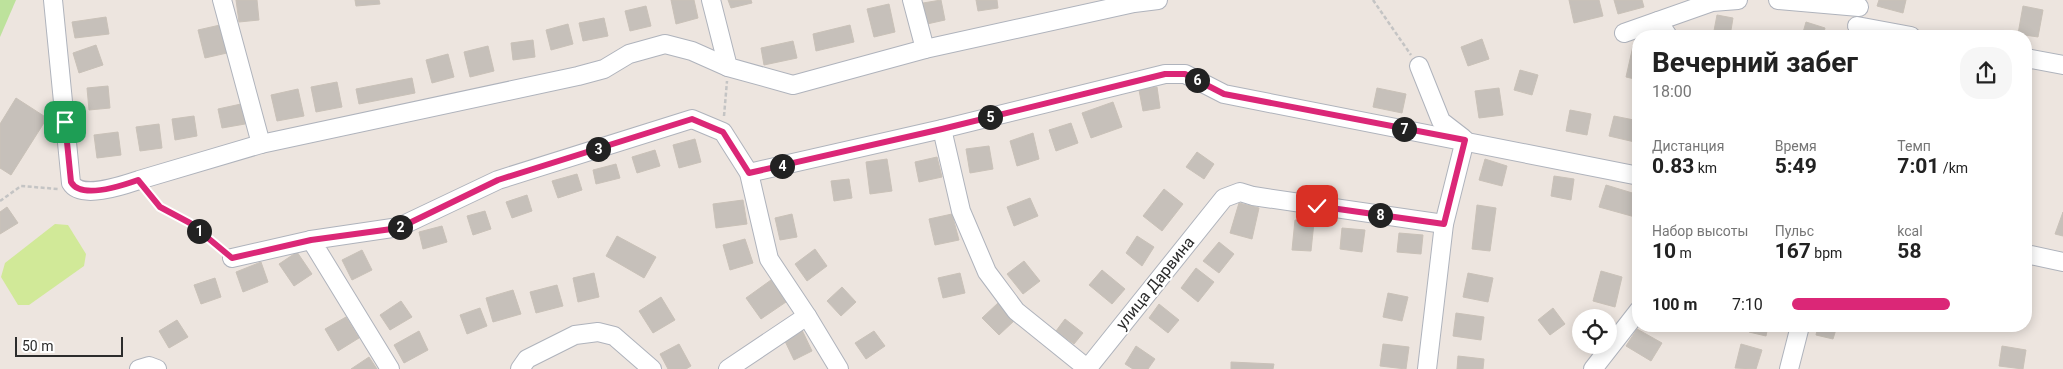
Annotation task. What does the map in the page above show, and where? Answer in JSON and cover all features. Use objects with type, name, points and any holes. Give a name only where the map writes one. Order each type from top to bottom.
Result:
[{"type":"street","points":[[53,0],[71,182],[74,187],[84,191],[119,187],[261,144],[578,76],[604,69],[629,54],[665,44],[692,50],[728,67],[793,85],[925,48],[1134,3],[1158,0]]},
{"type":"street","points":[[222,0],[261,144]]},
{"type":"street","points":[[711,0],[728,67]]},
{"type":"street","points":[[912,0],[925,48]]},
{"type":"street","points":[[1632,30],[1712,2],[1738,0]]},
{"type":"street","points":[[1778,0],[1860,4],[1856,30]]},
{"type":"street","points":[[1658,21],[1664,30]]},
{"type":"street","points":[[1624,33],[1632,30]]},
{"type":"street","points":[[2032,59],[2063,64]]},
{"type":"street","points":[[1419,66],[1440,121],[1465,140]]},
{"type":"street","points":[[749,173],[942,129],[1165,74],[1185,74],[1224,94],[1465,140],[1632,175]]},
{"type":"street","points":[[232,258],[311,240],[399,228],[498,180],[692,119],[723,132],[749,173],[769,259],[807,316],[838,369]]},
{"type":"street","points":[[942,129],[961,211],[987,272],[1016,311],[1088,369]]},
{"type":"street","points":[[1427,369],[1444,224],[1465,140]]},
{"type":"street","name":"улица Дарвина","points":[[1088,369],[1224,198],[1240,192],[1253,196],[1444,224]]},
{"type":"street","points":[[311,240],[390,369]]},
{"type":"street","points":[[2032,255],[2063,262]]},
{"type":"street","points":[[728,369],[807,316]]},
{"type":"street","points":[[1593,369],[1632,319]]},
{"type":"street","points":[[520,369],[527,359],[575,335],[598,332],[614,336],[652,369]]},
{"type":"street","points":[[1789,369],[1798,332]]},
{"type":"path","points":[[1373,0],[1419,66]]},
{"type":"path","points":[[723,132],[728,67]]},
{"type":"path","points":[[138,180],[160,207],[190,223],[232,258]]},
{"type":"path","points":[[0,201],[21,186],[84,191]]},
{"type":"green space","points":[[0,0],[16,0],[0,37]]},
{"type":"green space","points":[[55,224],[68,225],[86,254],[84,266],[29,305],[18,305],[1,277],[5,263]]},
{"type":"building","points":[[236,0],[257,0],[259,20],[239,22]]},
{"type":"building","points":[[355,0],[379,0],[380,4],[356,6]]},
{"type":"building","points":[[671,0],[694,0],[698,18],[676,24]]},
{"type":"building","points":[[728,0],[751,0],[752,3],[731,8]]},
{"type":"building","points":[[941,0],[945,20],[927,24],[923,3]]},
{"type":"building","points":[[976,0],[997,0],[998,8],[978,11]]},
{"type":"building","points":[[1569,0],[1599,0],[1603,16],[1574,23]]},
{"type":"building","points":[[1614,0],[1642,0],[1644,7],[1618,14]]},
{"type":"building","points":[[1879,0],[1906,0],[1903,13],[1877,6]]},
{"type":"building","points":[[889,4],[895,32],[874,37],[867,9]]},
{"type":"building","points":[[646,6],[651,26],[630,31],[625,11]]},
{"type":"building","points":[[2023,6],[2043,10],[2038,37],[2032,36],[2032,30],[2019,30]]},
{"type":"building","points":[[1717,15],[1733,18],[1731,30],[1714,30]]},
{"type":"building","points":[[106,17],[109,34],[75,38],[72,22]]},
{"type":"building","points":[[604,18],[608,36],[583,41],[579,23]]},
{"type":"building","points":[[1806,22],[1825,28],[1824,30],[1804,30]]},
{"type":"building","points":[[568,24],[573,44],[551,50],[546,30]]},
{"type":"building","points":[[220,25],[227,53],[205,58],[198,30]]},
{"type":"building","points":[[850,25],[854,42],[816,51],[813,34]]},
{"type":"building","points":[[1482,39],[1489,59],[1468,66],[1461,47]]},
{"type":"building","points":[[533,40],[535,57],[513,60],[511,43]]},
{"type":"building","points":[[793,41],[797,58],[764,65],[761,48]]},
{"type":"building","points":[[96,45],[103,65],[79,73],[73,53]]},
{"type":"building","points":[[488,46],[494,71],[470,77],[464,52]]},
{"type":"building","points":[[1632,50],[1632,78],[1626,77]]},
{"type":"building","points":[[448,54],[454,77],[432,83],[426,60]]},
{"type":"building","points":[[1520,70],[1538,75],[1532,95],[1514,90]]},
{"type":"building","points":[[412,78],[415,93],[359,104],[356,89]]},
{"type":"building","points":[[337,82],[342,107],[316,112],[311,87]]},
{"type":"building","points":[[108,86],[110,108],[89,110],[87,88]]},
{"type":"building","points":[[1157,87],[1160,108],[1143,111],[1139,90]]},
{"type":"building","points":[[1377,88],[1406,94],[1402,113],[1373,107]]},
{"type":"building","points":[[1499,88],[1503,115],[1479,118],[1475,91]]},
{"type":"building","points":[[298,89],[304,116],[277,121],[271,95]]},
{"type":"building","points":[[16,98],[47,118],[11,175],[0,168],[0,124]]},
{"type":"building","points":[[1113,102],[1122,127],[1091,138],[1082,113]]},
{"type":"building","points":[[241,104],[245,124],[222,128],[218,109]]},
{"type":"building","points":[[1570,110],[1591,114],[1587,135],[1566,131]]},
{"type":"building","points":[[194,116],[197,136],[175,140],[172,119]]},
{"type":"building","points":[[1614,116],[1632,120],[1632,141],[1609,136]]},
{"type":"building","points":[[1071,123],[1078,143],[1056,151],[1049,130]]},
{"type":"building","points":[[159,124],[162,148],[140,151],[136,127]]},
{"type":"building","points":[[118,132],[121,155],[97,158],[94,135]]},
{"type":"building","points":[[1033,133],[1039,159],[1017,166],[1010,141]]},
{"type":"building","points":[[695,139],[701,162],[679,168],[673,145]]},
{"type":"building","points":[[989,146],[993,169],[970,173],[966,149]]},
{"type":"building","points":[[655,150],[660,166],[637,173],[632,157]]},
{"type":"building","points":[[1197,152],[1214,164],[1204,179],[1186,167]]},
{"type":"building","points":[[937,157],[942,177],[919,182],[915,162]]},
{"type":"building","points":[[887,159],[892,191],[870,194],[866,162]]},
{"type":"building","points":[[1485,159],[1507,166],[1502,186],[1479,180]]},
{"type":"building","points":[[616,164],[620,178],[596,184],[593,170]]},
{"type":"building","points":[[577,174],[582,190],[558,198],[552,181]]},
{"type":"building","points":[[1554,176],[1574,179],[1571,200],[1551,196]]},
{"type":"building","points":[[849,179],[852,198],[834,201],[831,181]]},
{"type":"building","points":[[1606,185],[1632,193],[1632,216],[1599,207]]},
{"type":"building","points":[[1164,189],[1183,204],[1162,231],[1143,216]]},
{"type":"building","points":[[527,195],[532,211],[512,218],[506,202]]},
{"type":"building","points":[[1030,198],[1038,216],[1014,226],[1007,207]]},
{"type":"building","points":[[743,200],[747,224],[716,228],[713,204]]},
{"type":"building","points":[[1239,203],[1259,208],[1252,239],[1230,233]]},
{"type":"building","points":[[1477,205],[1496,208],[1490,251],[1472,249]]},
{"type":"building","points":[[7,207],[18,223],[0,234],[0,212]]},
{"type":"building","points":[[485,211],[491,229],[473,235],[467,216]]},
{"type":"building","points":[[2063,212],[2063,236],[2055,234]]},
{"type":"building","points":[[792,214],[797,237],[780,240],[775,218]]},
{"type":"building","points":[[952,214],[959,240],[935,245],[929,219]]},
{"type":"building","points":[[1295,220],[1314,222],[1311,251],[1292,250]]},
{"type":"building","points":[[442,226],[447,242],[423,249],[419,232]]},
{"type":"building","points":[[1342,228],[1365,230],[1362,252],[1340,249]]},
{"type":"building","points":[[1399,233],[1423,235],[1421,254],[1397,252]]},
{"type":"building","points":[[617,236],[656,257],[644,278],[606,256]]},
{"type":"building","points":[[1137,236],[1154,247],[1142,266],[1126,253]]},
{"type":"building","points":[[745,239],[753,263],[730,270],[723,245]]},
{"type":"building","points":[[1219,242],[1234,254],[1219,273],[1203,261]]},
{"type":"building","points":[[815,249],[827,266],[807,281],[795,264]]},
{"type":"building","points":[[362,250],[372,270],[352,280],[342,260]]},
{"type":"building","points":[[297,252],[312,274],[294,286],[279,264]]},
{"type":"building","points":[[1024,261],[1040,281],[1023,294],[1007,274]]},
{"type":"building","points":[[261,262],[268,282],[243,292],[236,272]]},
{"type":"building","points":[[1196,268],[1214,282],[1198,302],[1181,288]]},
{"type":"building","points":[[1102,270],[1125,289],[1112,304],[1089,285]]},
{"type":"building","points":[[1601,271],[1622,277],[1615,307],[1593,301]]},
{"type":"building","points":[[594,273],[599,297],[578,302],[573,278]]},
{"type":"building","points":[[960,273],[965,293],[943,298],[938,278]]},
{"type":"building","points":[[1468,273],[1493,278],[1488,302],[1463,297]]},
{"type":"building","points":[[215,278],[221,297],[201,304],[194,285]]},
{"type":"building","points":[[771,280],[786,302],[761,319],[746,298]]},
{"type":"building","points":[[557,285],[563,306],[536,313],[530,292]]},
{"type":"building","points":[[842,287],[856,302],[841,316],[827,301]]},
{"type":"building","points":[[513,290],[521,314],[493,322],[486,298]]},
{"type":"building","points":[[1388,293],[1408,297],[1402,321],[1383,317]]},
{"type":"building","points":[[661,297],[675,320],[653,333],[639,311]]},
{"type":"building","points":[[401,301],[412,317],[390,330],[380,315]]},
{"type":"building","points":[[998,303],[1015,320],[999,335],[982,318]]},
{"type":"building","points":[[1159,304],[1179,320],[1168,333],[1149,318]]},
{"type":"building","points":[[480,308],[487,326],[467,334],[460,315]]},
{"type":"building","points":[[1553,308],[1565,324],[1550,335],[1538,320]]},
{"type":"building","points":[[1456,313],[1484,317],[1481,340],[1453,336]]},
{"type":"building","points":[[346,317],[359,338],[338,351],[325,329]]},
{"type":"building","points":[[1065,319],[1083,333],[1074,344],[1056,331]]},
{"type":"building","points":[[177,320],[188,337],[169,348],[159,331]]},
{"type":"building","points":[[801,328],[812,351],[794,360],[783,337]]},
{"type":"building","points":[[419,331],[428,350],[404,363],[394,345]]},
{"type":"building","points":[[874,331],[885,346],[866,359],[855,343]]},
{"type":"building","points":[[1635,332],[1642,332],[1662,343],[1651,361],[1626,346]]},
{"type":"building","points":[[1749,332],[1767,332],[1766,336]]},
{"type":"building","points":[[1817,332],[1835,332],[1833,339],[1816,335]]},
{"type":"building","points":[[679,344],[691,366],[686,369],[668,369],[660,354]]},
{"type":"building","points":[[1383,344],[1409,347],[1406,369],[1380,366]]},
{"type":"building","points":[[1741,344],[1762,350],[1756,369],[1735,368]]},
{"type":"building","points":[[1136,346],[1155,359],[1148,369],[1133,369],[1125,364]]},
{"type":"building","points":[[2002,346],[2026,350],[2023,369],[1999,366]]},
{"type":"building","points":[[1458,356],[1484,359],[1483,369],[1457,369]]},
{"type":"building","points":[[369,357],[377,369],[351,369]]},
{"type":"building","points":[[1231,362],[1274,364],[1273,369],[1231,369]]},
{"type":"route","points":[[65,122],[71,182],[74,187],[84,191],[119,187],[138,180],[160,207],[190,223],[232,258],[311,240],[399,228],[498,180],[692,119],[723,132],[749,173],[942,129],[1128,82],[1165,74],[1185,74],[1224,94],[1465,140],[1444,224],[1317,206]]}]
